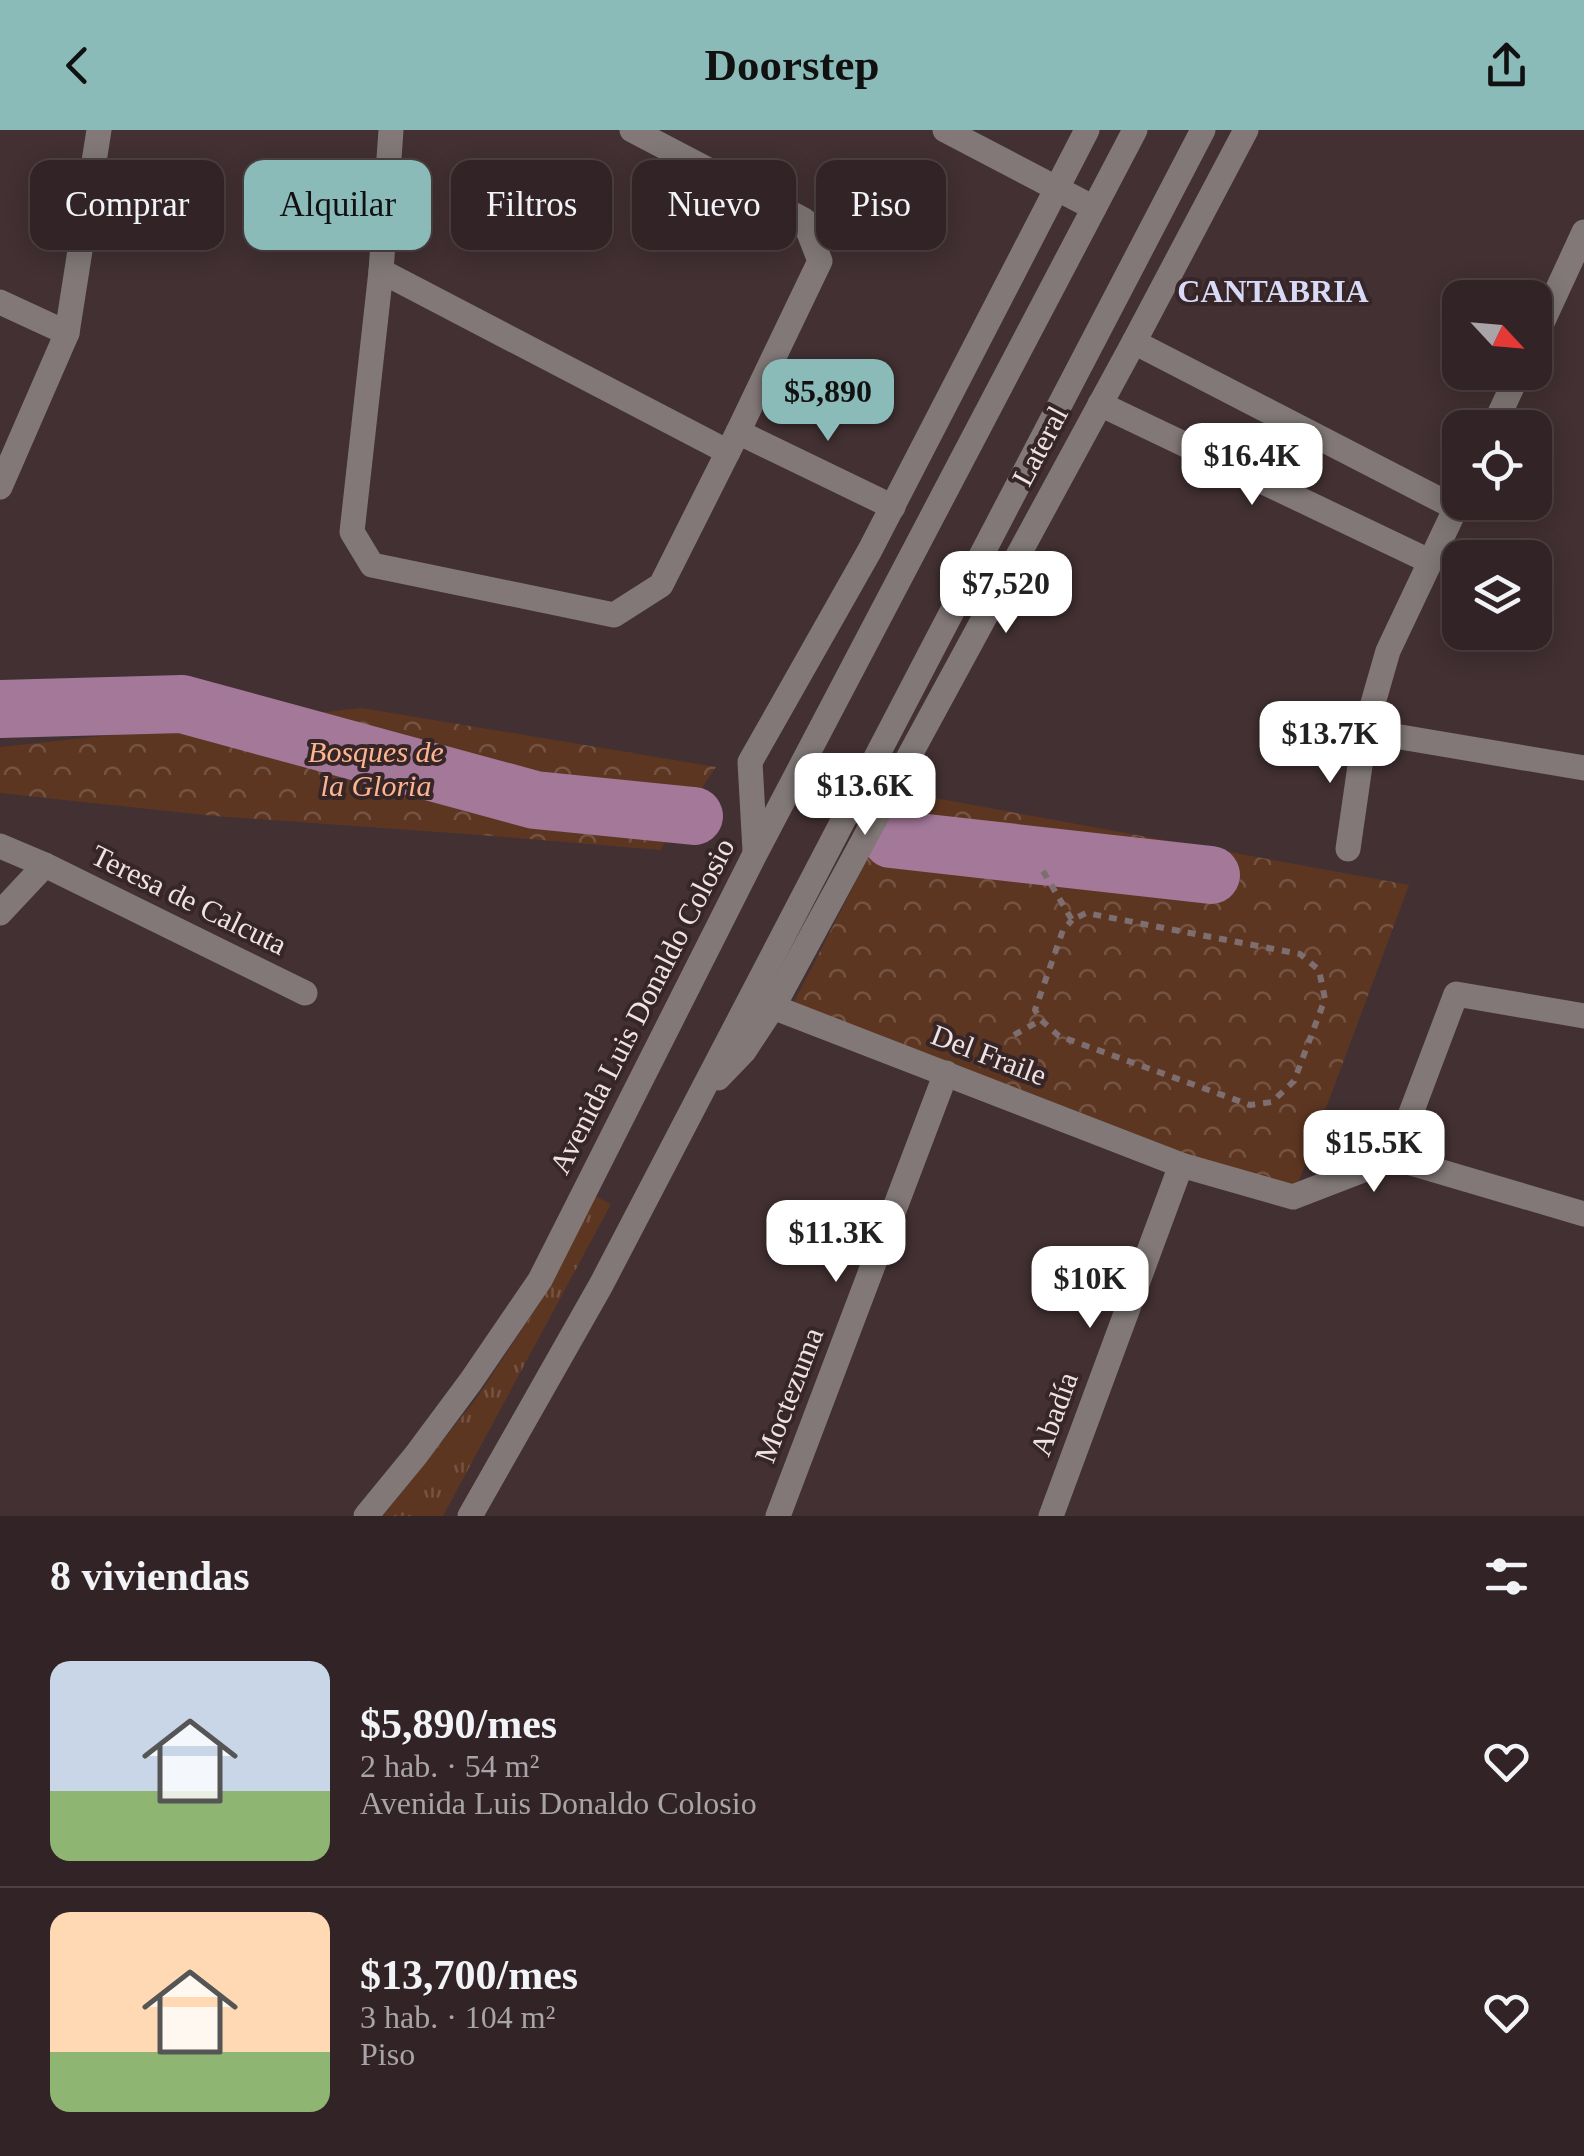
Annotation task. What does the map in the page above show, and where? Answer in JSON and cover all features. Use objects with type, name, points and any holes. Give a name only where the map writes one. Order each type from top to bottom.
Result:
[{"type":"street","points":[[0,487],[67,333],[100,130]]},
{"type":"street","points":[[391,130],[381,272],[352,532],[372,565],[614,614],[660,586],[820,262],[804,220],[632,130]]},
{"type":"street","points":[[944,130],[1094,208]]},
{"type":"street","points":[[755,854],[750,762],[893,507],[1087,130]]},
{"type":"street","name":"Avenida Luis Donaldo Colosio","points":[[366,1516],[416,1455],[540,1280],[755,854],[1135,130]]},
{"type":"street","points":[[470,1516],[601,1285],[1203,130]]},
{"type":"street","name":"Lateral","points":[[700,1096],[744,1051],[773,1007],[1246,130]]},
{"type":"street","points":[[1552,301],[1584,232]]},
{"type":"street","points":[[381,272],[733,442],[893,507]]},
{"type":"street","points":[[0,302],[67,333]]},
{"type":"street","points":[[1134,342],[1442,495]]},
{"type":"street","points":[[1100,404],[1428,562]]},
{"type":"street","points":[[1348,849],[1365,731],[1388,651],[1449,520]]},
{"type":"street","points":[[1365,731],[1584,768]]},
{"type":"street","name":"Teresa de Calcuta","points":[[3,851],[46,865],[305,993]]},
{"type":"street","name":"Teresa de Calcuta","points":[[0,913],[46,865]]},
{"type":"street","points":[[1584,1016],[1456,994],[1394,1158],[1584,1214]]},
{"type":"street","name":"Del Fraile","points":[[773,1007],[1181,1165],[1293,1197],[1394,1158]]},
{"type":"street","name":"Moctezuma","points":[[778,1516],[946,1074]]},
{"type":"street","name":"Abadía","points":[[1051,1516],[1181,1165]]},
{"type":"path","points":[[1043,871],[1072,920]]},
{"type":"path","points":[[1086,913],[1300,954],[1319,970],[1325,999],[1294,1082],[1272,1102],[1250,1104],[1059,1036],[1035,1010],[1062,930],[1072,920],[1086,913]]},
{"type":"path","points":[[1014,1035],[1041,1020]]},
{"type":"green space","name":"Bosques de la Gloria","points":[[362,708],[716,767],[660,850],[214,816],[0,793],[0,747]]},
{"type":"green space","points":[[902,792],[1409,885],[1293,1197],[794,1002]]},
{"type":"green space","points":[[595,1196],[611,1204],[443,1516],[383,1516],[476,1399],[541,1301]]},
{"type":"waterway","points":[[0,709],[182,704],[535,800],[694,816]]},
{"type":"waterway","points":[[891,839],[1211,875]]},
{"type":"district","name":"CANTABRIA","points":[[1273,291]]}]
